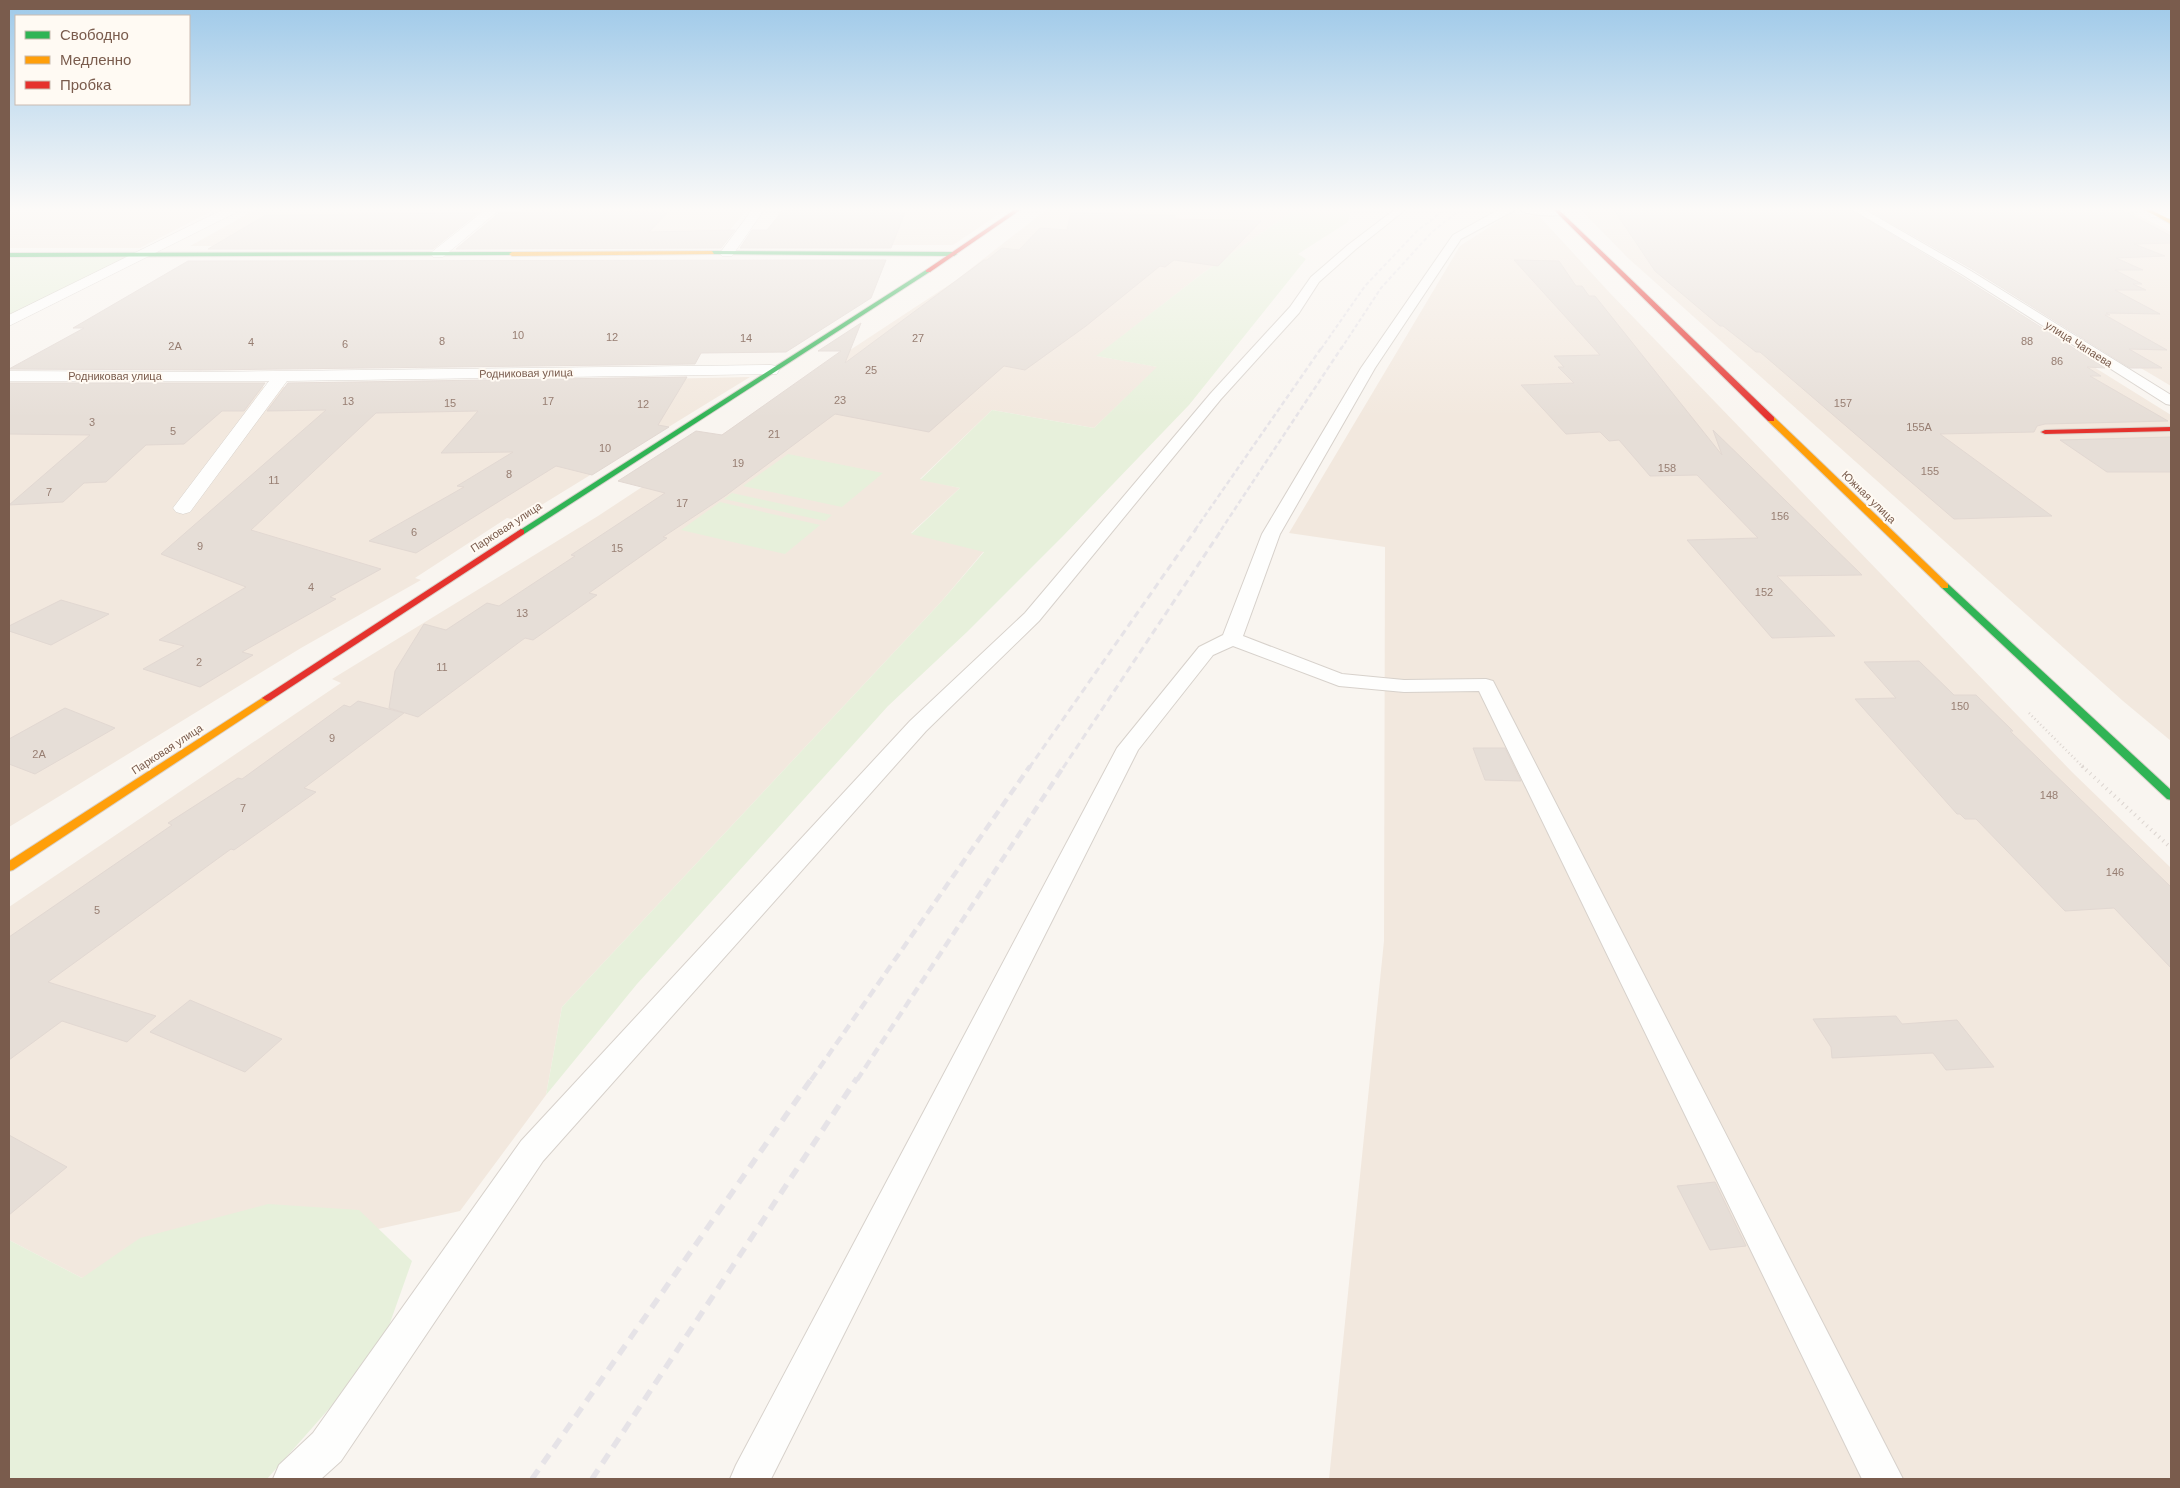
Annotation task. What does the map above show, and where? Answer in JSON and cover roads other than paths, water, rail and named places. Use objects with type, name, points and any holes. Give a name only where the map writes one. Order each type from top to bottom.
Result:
[{"type":"street","points":[[9,322],[94,279]]},
{"type":"street","name":"Парковая улица","points":[[9,867],[771,370],[914,279]]},
{"type":"street","name":"Южная улица","points":[[1628,279],[1887,532],[2171,796]]},
{"type":"street","name":"Родниковая улица","points":[[9,376],[282,376],[771,370]]},
{"type":"street","points":[[183,508],[282,376]]},
{"type":"street","points":[[2044,432],[2171,429]]},
{"type":"lane","points":[[293,1479],[328,1447],[532,1151],[918,726],[1032,617],[1216,396],[1295,310],[1316,279]]},
{"type":"lane","points":[[750,1479],[1128,748],[1206,651],[1232,639],[1271,534],[1368,368],[1428,279]]},
{"type":"lane","name":"улица Чапаева","points":[[1978,279],[2171,401]]},
{"type":"lane","points":[[1232,639],[1339,680],[1404,686],[1486,685],[1883,1479]]},
{"type":"railway","points":[[1321,349],[1371,279]]},
{"type":"railway","points":[[1341,349],[1381,288],[1389,279]]},
{"type":"railway","points":[[1195,530],[1322,347]]},
{"type":"railway","points":[[1221,530],[1342,347]]},
{"type":"railway","points":[[1029,768],[1196,529]]},
{"type":"railway","points":[[1063,768],[1222,529]]},
{"type":"railway","points":[[811,1080],[1030,766]]},
{"type":"railway","points":[[857,1080],[1064,766]]},
{"type":"railway","points":[[532,1479],[812,1078]]},
{"type":"railway","points":[[592,1479],[857,1078]]}]
